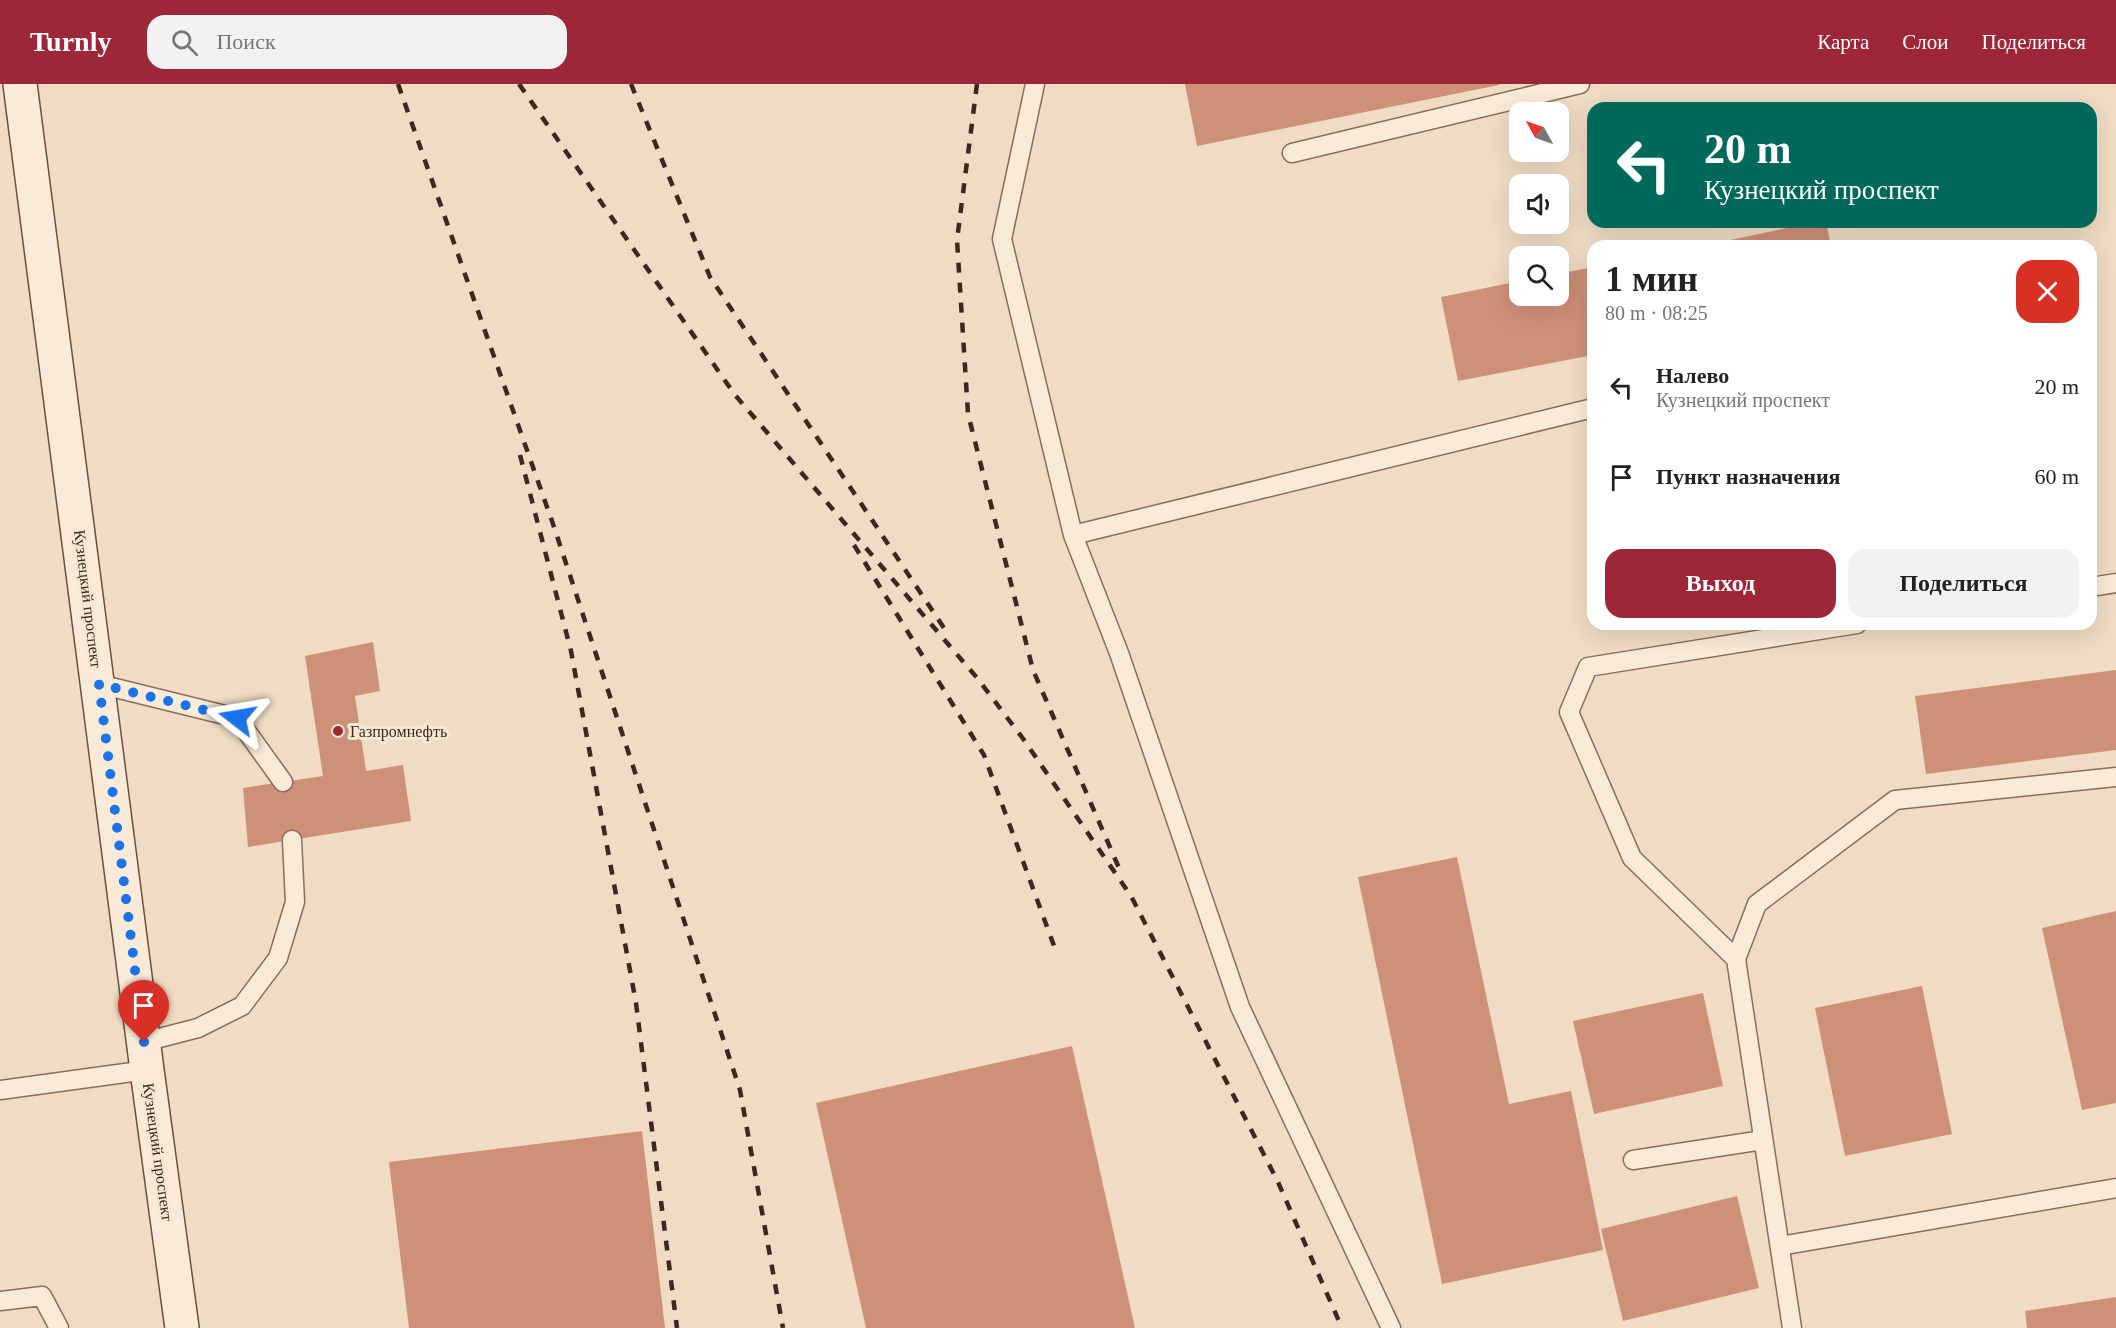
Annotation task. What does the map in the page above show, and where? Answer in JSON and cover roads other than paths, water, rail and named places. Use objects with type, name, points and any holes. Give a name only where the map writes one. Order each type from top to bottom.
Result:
[{"type":"street","name":"Кузнецкий проспект","points":[[20,84],[181,1328]]},
{"type":"lane","points":[[1035,84],[1002,239],[1073,535],[1119,653],[1240,1007],[1391,1328]]},
{"type":"lane","points":[[1292,153],[1580,84]]},
{"type":"lane","points":[[1073,535],[1587,409]]},
{"type":"lane","points":[[2097,586],[2116,583]]},
{"type":"lane","points":[[1736,959],[1632,858],[1569,712],[1587,667],[1819,630]]},
{"type":"lane","points":[[99,684],[237,718],[283,783]]},
{"type":"lane","points":[[1792,1328],[1736,959],[1757,904],[1894,800],[2116,777]]},
{"type":"lane","points":[[0,1090],[146,1056],[242,1006],[278,958],[295,902],[292,840]]},
{"type":"lane","points":[[1633,1160],[1764,1140]]},
{"type":"lane","points":[[1780,1246],[2116,1188]]},
{"type":"lane","points":[[0,1301],[42,1296],[59,1328]]},
{"type":"railway","points":[[398,84],[553,524],[740,1090],[783,1328]]},
{"type":"railway","points":[[519,84],[735,395],[978,679],[1024,740],[1131,896],[1278,1182],[1342,1328]]},
{"type":"railway","points":[[631,84],[710,277],[948,634]]},
{"type":"railway","points":[[977,84],[957,240],[968,414],[1033,670],[1119,868]]},
{"type":"railway","points":[[520,455],[571,651],[636,1003],[677,1328]]},
{"type":"railway","points":[[854,545],[984,755],[1057,954]]},
{"type":"place","name":"Газпромнефть","points":[[338,731]]}]
